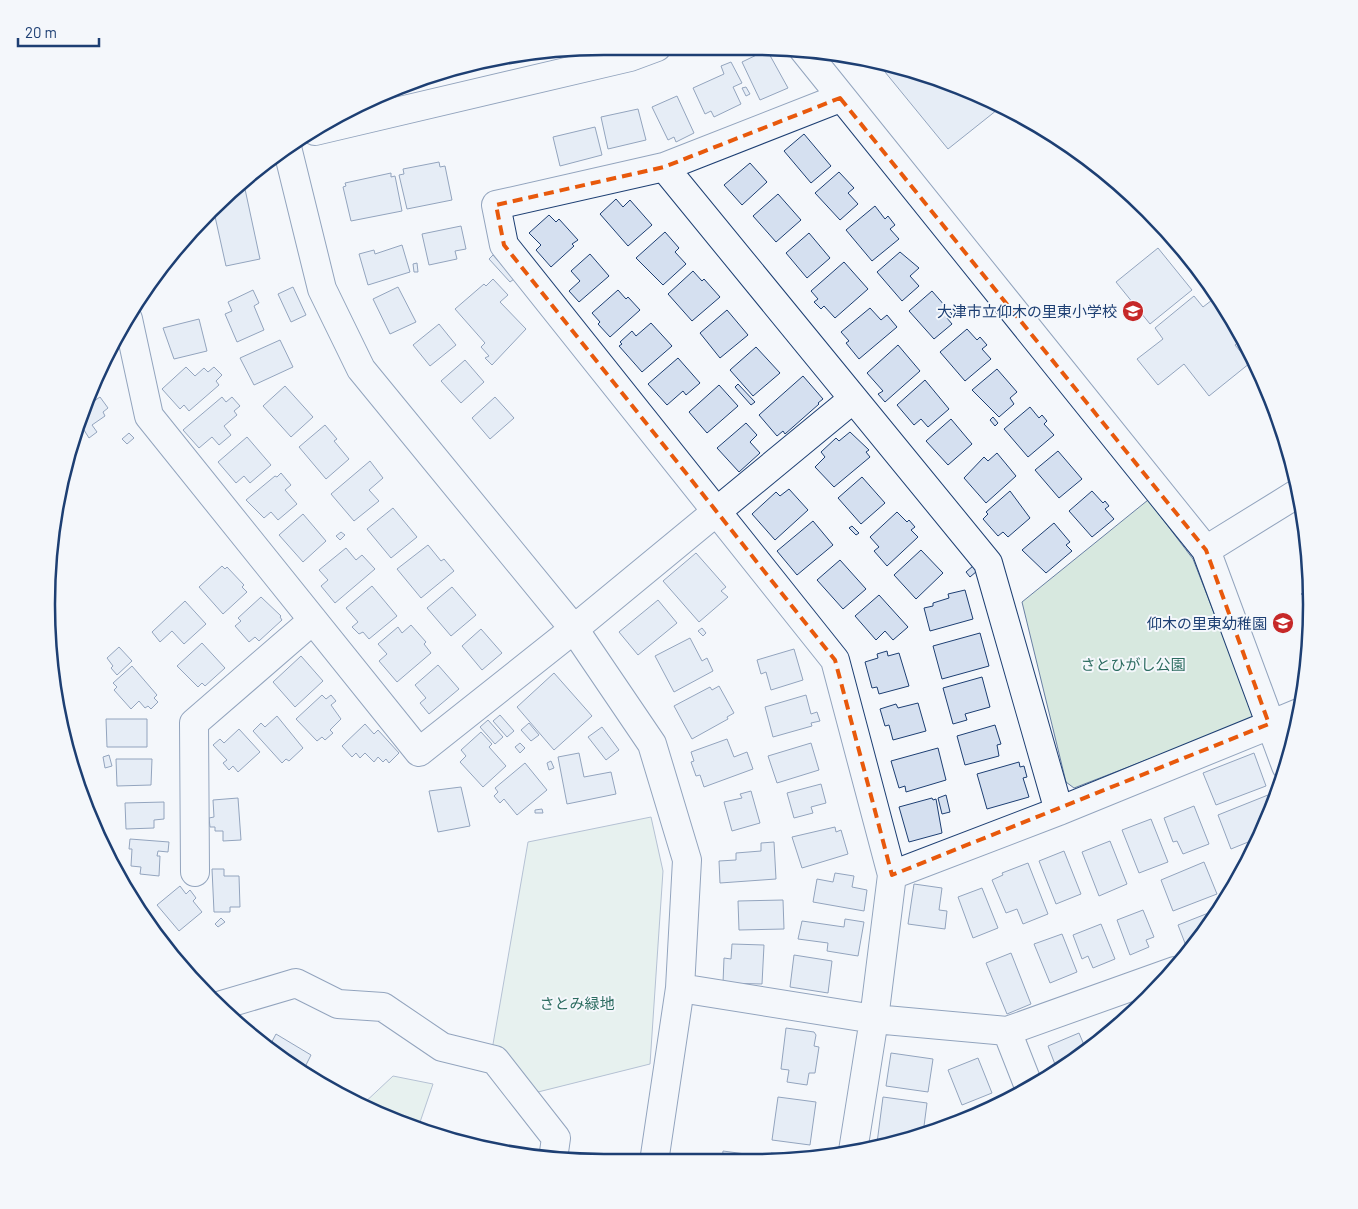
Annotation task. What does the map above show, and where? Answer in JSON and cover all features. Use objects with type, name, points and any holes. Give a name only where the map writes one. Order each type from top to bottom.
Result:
[{"type":"street","points":[[335,126],[635,55]]},
{"type":"street","points":[[810,58],[840,98],[1206,550],[1282,755]]},
{"type":"street","points":[[840,98],[664,167],[496,205],[504,244],[835,660],[892,875],[874,1019],[854,1144]]},
{"type":"street","points":[[290,155],[322,289],[361,369],[574,629],[652,744],[687,860],[680,988],[655,1154]]},
{"type":"street","points":[[664,167],[988,563],[1059,811]]},
{"type":"street","points":[[130,329],[149,416],[419,752],[574,629],[716,510],[853,400]]},
{"type":"street","points":[[1206,550],[1292,497]]},
{"type":"street","points":[[195,872],[194,723],[313,620]]},
{"type":"street","points":[[892,875],[1059,811],[1291,716]]},
{"type":"street","points":[[680,988],[874,1019],[1007,1031],[1157,977]]},
{"type":"street","points":[[226,1003],[296,983],[338,1004],[383,1007],[442,1047],[495,1060],[556,1138],[553,1151]]},
{"type":"street","points":[[1007,1031],[1027,1081]]},
{"type":"highlighted area","points":[[840,98],[1206,550],[1269,724],[892,875],[835,660],[504,245],[496,205],[664,167]]},
{"type":"green space","name":"さとひがし公園","points":[[1148,500],[1193,559],[1255,718],[1074,788],[1066,782],[1022,602]]},
{"type":"green space","name":"さとみ緑地","points":[[651,817],[663,871],[650,1064],[534,1093],[492,1050],[528,842]]},
{"type":"green space","points":[[393,1076],[433,1084],[420,1122],[367,1100]]},
{"type":"building","points":[[756,55],[770,55],[788,88],[760,100],[742,62]]},
{"type":"building","points":[[731,62],[742,83],[733,87],[741,104],[714,117],[711,111],[705,114],[693,88],[724,74],[721,66]]},
{"type":"building","points":[[884,71],[930,84],[995,111],[948,149]]},
{"type":"building","points":[[746,87],[750,94],[746,96],[742,88]]},
{"type":"building","points":[[677,96],[694,133],[676,142],[674,137],[668,140],[652,107]]},
{"type":"building","points":[[638,109],[646,140],[608,149],[601,117]]},
{"type":"building","points":[[595,127],[602,155],[560,166],[553,137]]},
{"type":"building","points":[[804,134],[831,166],[811,183],[784,151]]},
{"type":"building","points":[[439,162],[440,167],[445,166],[452,200],[407,209],[399,175],[404,174],[403,169]]},
{"type":"building","points":[[750,163],[767,182],[742,205],[724,185]]},
{"type":"building","points":[[839,172],[854,188],[848,193],[858,204],[840,220],[815,193]]},
{"type":"building","points":[[391,173],[391,177],[395,176],[402,211],[351,221],[343,187],[346,186],[345,183]]},
{"type":"building","points":[[244,189],[260,259],[226,266],[215,217]]},
{"type":"building","points":[[778,194],[801,220],[776,242],[753,216]]},
{"type":"building","points":[[616,199],[623,207],[630,200],[652,225],[628,246],[600,214]]},
{"type":"building","points":[[875,206],[885,219],[888,216],[895,225],[890,229],[899,239],[872,261],[846,230]]},
{"type":"building","points":[[549,215],[556,222],[559,219],[578,240],[551,267],[536,250],[541,245],[529,233]]},
{"type":"building","points":[[461,226],[466,249],[455,251],[457,259],[429,265],[422,234]]},
{"type":"building","points":[[665,232],[679,248],[675,252],[686,264],[663,285],[636,258]]},
{"type":"building","points":[[809,233],[830,258],[807,278],[786,253]]},
{"type":"building","points":[[402,245],[410,272],[368,285],[359,254],[374,250],[375,254]]},
{"type":"building","points":[[1158,248],[1192,290],[1150,324],[1116,282]]},
{"type":"building","points":[[900,252],[919,268],[910,276],[919,286],[902,301],[877,272]]},
{"type":"building","points":[[590,254],[609,276],[579,302],[569,291],[580,281],[571,271]]},
{"type":"building","points":[[493,255],[514,279],[510,282],[489,259]]},
{"type":"building","points":[[844,262],[868,289],[835,318],[824,306],[821,309],[814,302],[818,299],[811,291]]},
{"type":"building","points":[[417,263],[418,272],[414,272],[413,264]]},
{"type":"building","points":[[693,271],[702,281],[704,279],[720,297],[692,321],[668,294]]},
{"type":"building","points":[[493,279],[508,295],[500,302],[526,329],[492,365],[485,358],[489,356],[481,347],[485,343],[455,309],[484,284],[486,286]]},
{"type":"building","points":[[293,287],[306,315],[291,322],[278,294]]},
{"type":"building","points":[[398,287],[416,322],[390,334],[373,299]]},
{"type":"building","points":[[253,290],[259,303],[254,306],[264,330],[237,342],[225,314],[232,311],[228,302]]},
{"type":"building","points":[[618,290],[626,299],[628,297],[640,310],[610,337],[598,324],[600,322],[592,313]]},
{"type":"building","points":[[932,291],[952,314],[947,318],[952,324],[934,339],[909,311]]},
{"type":"building","points":[[1194,296],[1203,307],[1211,301],[1248,365],[1209,396],[1184,364],[1158,385],[1137,359],[1163,339],[1155,328]]},
{"type":"building","points":[[870,308],[881,320],[887,315],[897,327],[859,359],[846,343],[849,341],[841,332]]},
{"type":"building","points":[[727,310],[748,335],[720,358],[700,333]]},
{"type":"building","points":[[199,319],[207,351],[174,359],[163,328]]},
{"type":"building","points":[[651,323],[672,346],[642,372],[619,346],[622,344],[620,342],[632,331],[636,336]]},
{"type":"building","points":[[439,324],[456,345],[430,366],[413,345]]},
{"type":"building","points":[[967,329],[977,340],[980,337],[987,345],[982,349],[991,359],[965,381],[940,352]]},
{"type":"building","points":[[280,340],[293,367],[254,385],[240,358]]},
{"type":"building","points":[[898,345],[920,371],[885,402],[878,394],[883,391],[867,373]]},
{"type":"building","points":[[756,347],[780,373],[753,396],[730,370]]},
{"type":"building","points":[[678,358],[700,383],[686,395],[683,391],[667,405],[648,384]]},
{"type":"building","points":[[465,360],[484,382],[461,403],[441,381]]},
{"type":"building","points":[[186,367],[195,376],[204,368],[208,372],[214,367],[222,375],[216,381],[219,385],[189,411],[184,405],[180,409],[162,389]]},
{"type":"building","points":[[997,369],[1017,392],[1010,398],[1014,404],[999,417],[972,390]]},
{"type":"building","points":[[803,376],[823,399],[785,434],[783,431],[777,436],[759,415]]},
{"type":"building","points":[[925,380],[949,409],[928,427],[921,419],[914,425],[897,405]]},
{"type":"building","points":[[738,384],[755,402],[751,405],[735,387]]},
{"type":"building","points":[[719,385],[738,406],[707,433],[689,412]]},
{"type":"building","points":[[285,386],[313,417],[291,437],[263,406]]},
{"type":"building","points":[[100,397],[108,408],[103,412],[105,416],[92,425],[97,432],[89,438],[83,431],[94,401]]},
{"type":"building","points":[[222,397],[226,402],[232,397],[240,406],[234,411],[237,415],[224,426],[231,435],[219,445],[212,437],[199,448],[183,430]]},
{"type":"building","points":[[495,397],[514,418],[490,439],[472,418]]},
{"type":"building","points":[[1030,407],[1039,418],[1042,415],[1047,421],[1044,424],[1054,435],[1028,457],[1004,429]]},
{"type":"building","points":[[993,417],[998,423],[995,426],[990,420]]},
{"type":"building","points":[[951,419],[972,444],[948,465],[926,441]]},
{"type":"building","points":[[746,423],[757,435],[750,442],[760,453],[739,472],[717,448]]},
{"type":"building","points":[[325,425],[337,439],[334,441],[349,459],[326,479],[299,447]]},
{"type":"building","points":[[850,432],[869,450],[866,452],[870,457],[834,487],[815,467],[825,457],[821,452],[836,438],[839,441]]},
{"type":"building","points":[[129,433],[134,438],[127,444],[122,439]]},
{"type":"building","points":[[247,437],[271,465],[250,483],[244,476],[236,483],[218,462]]},
{"type":"building","points":[[1058,451],[1082,479],[1059,498],[1035,470]]},
{"type":"building","points":[[997,453],[1016,476],[986,503],[964,478],[984,457],[988,461]]},
{"type":"building","points":[[370,461],[383,478],[369,490],[379,501],[354,521],[331,494]]},
{"type":"building","points":[[281,473],[291,485],[285,490],[297,504],[278,520],[271,512],[264,518],[246,500]]},
{"type":"building","points":[[862,477],[885,503],[861,524],[838,498]]},
{"type":"building","points":[[789,489],[808,510],[775,540],[752,514],[776,492],[780,496]]},
{"type":"building","points":[[1010,491],[1030,518],[1008,537],[1003,532],[998,536],[983,519],[988,514],[986,512]]},
{"type":"building","points":[[1092,491],[1103,503],[1105,501],[1109,506],[1105,509],[1114,519],[1092,537],[1069,511]]},
{"type":"building","points":[[393,508],[417,537],[391,558],[367,529]]},
{"type":"building","points":[[897,512],[907,522],[909,520],[915,527],[911,530],[918,537],[887,566],[874,551],[879,547],[870,537]]},
{"type":"building","points":[[303,514],[326,541],[303,562],[279,535]]},
{"type":"building","points":[[813,521],[833,545],[797,575],[777,551]]},
{"type":"building","points":[[1054,523],[1070,542],[1066,545],[1072,551],[1046,573],[1022,550]]},
{"type":"building","points":[[852,526],[859,533],[856,535],[849,528]]},
{"type":"building","points":[[341,532],[345,535],[340,540],[336,536]]},
{"type":"building","points":[[428,545],[441,561],[444,559],[454,571],[421,598],[397,569]]},
{"type":"building","points":[[346,548],[356,560],[362,555],[375,569],[335,603],[321,586],[328,580],[319,570]]},
{"type":"building","points":[[921,550],[943,573],[916,599],[894,575]]},
{"type":"building","points":[[696,553],[726,587],[721,591],[728,597],[699,622],[663,581]]},
{"type":"building","points":[[840,560],[866,589],[843,609],[817,580]]},
{"type":"building","points":[[222,566],[225,569],[227,567],[244,585],[242,587],[247,592],[223,614],[199,587]]},
{"type":"building","points":[[973,566],[977,571],[970,577],[966,572]]},
{"type":"building","points":[[372,586],[397,616],[369,639],[363,632],[359,634],[352,627],[358,622],[346,608]]},
{"type":"building","points":[[452,587],[476,615],[451,636],[427,608]]},
{"type":"building","points":[[965,590],[973,619],[930,631],[924,608],[949,598],[948,594]]},
{"type":"building","points":[[879,595],[908,627],[893,640],[885,631],[876,640],[855,616]]},
{"type":"building","points":[[261,597],[281,616],[282,620],[259,641],[255,637],[249,642],[235,626],[241,621],[238,618]]},
{"type":"building","points":[[658,600],[677,623],[638,655],[619,632]]},
{"type":"building","points":[[185,601],[206,624],[184,644],[172,631],[160,642],[152,632]]},
{"type":"building","points":[[411,625],[426,642],[424,644],[431,653],[397,682],[379,661],[387,654],[378,644],[398,627],[402,633]]},
{"type":"building","points":[[702,628],[706,633],[703,636],[698,631]]},
{"type":"building","points":[[481,629],[502,653],[482,670],[462,646]]},
{"type":"building","points":[[980,633],[989,666],[942,679],[933,646]]},
{"type":"building","points":[[690,638],[702,661],[707,658],[713,671],[674,692],[655,656]]},
{"type":"building","points":[[202,643],[225,668],[205,686],[202,683],[198,687],[177,666]]},
{"type":"building","points":[[119,647],[132,661],[117,675],[111,668],[113,666],[107,658]]},
{"type":"building","points":[[794,649],[803,680],[771,690],[766,672],[761,674],[757,660]]},
{"type":"building","points":[[887,651],[888,656],[899,653],[909,686],[879,694],[877,687],[872,688],[865,662],[878,658],[877,654]]},
{"type":"building","points":[[301,656],[323,681],[295,707],[273,682]]},
{"type":"building","points":[[438,665],[459,689],[429,714],[420,703],[426,698],[415,685]]},
{"type":"building","points":[[132,666],[157,695],[154,698],[158,702],[151,709],[148,706],[145,708],[139,701],[131,709],[114,690],[117,687],[113,683]]},
{"type":"building","points":[[554,673],[592,716],[554,750],[517,707]]},
{"type":"building","points":[[982,677],[990,707],[965,714],[967,720],[953,724],[943,688]]},
{"type":"building","points":[[719,686],[734,713],[727,717],[728,719],[692,739],[674,706],[710,687],[712,690]]},
{"type":"building","points":[[322,695],[326,699],[331,695],[336,701],[331,705],[341,719],[330,730],[333,733],[325,740],[322,737],[317,741],[296,719]]},
{"type":"building","points":[[806,695],[811,714],[817,712],[820,721],[811,723],[812,726],[773,737],[765,707]]},
{"type":"building","points":[[918,703],[926,731],[893,740],[889,725],[885,726],[880,709],[896,704],[898,708]]},
{"type":"building","points":[[500,715],[514,731],[507,737],[493,721]]},
{"type":"building","points":[[277,716],[303,748],[289,761],[286,759],[282,763],[253,731],[261,723],[265,727]]},
{"type":"building","points":[[106,719],[147,719],[147,747],[107,747]]},
{"type":"building","points":[[488,720],[503,737],[495,744],[480,727]]},
{"type":"building","points":[[529,723],[539,735],[531,741],[521,730]]},
{"type":"building","points":[[365,724],[374,734],[378,730],[399,753],[389,763],[386,759],[383,762],[378,757],[374,762],[365,753],[360,758],[356,753],[352,757],[342,746]]},
{"type":"building","points":[[995,725],[1001,744],[997,745],[999,756],[965,765],[957,736]]},
{"type":"building","points":[[602,727],[619,750],[606,760],[588,737]]},
{"type":"building","points":[[239,729],[260,752],[238,772],[233,766],[229,770],[223,763],[227,760],[213,745],[220,739],[224,743]]},
{"type":"building","points":[[481,732],[492,744],[489,747],[506,766],[483,787],[460,762],[466,756],[461,750]]},
{"type":"building","points":[[727,739],[734,757],[747,752],[753,769],[704,787],[700,775],[696,776],[691,762],[694,761],[691,752]]},
{"type":"building","points":[[520,743],[525,748],[520,753],[515,747]]},
{"type":"building","points":[[811,743],[819,770],[777,783],[768,756]]},
{"type":"building","points":[[938,748],[946,780],[906,792],[905,786],[899,788],[891,761]]},
{"type":"building","points":[[579,753],[584,777],[611,772],[616,794],[567,804],[558,757]]},
{"type":"building","points":[[1254,753],[1266,786],[1216,805],[1203,773]]},
{"type":"building","points":[[109,755],[112,766],[105,768],[103,757]]},
{"type":"building","points":[[116,759],[152,759],[151,785],[117,786]]},
{"type":"building","points":[[551,761],[554,768],[549,770],[547,763]]},
{"type":"building","points":[[1019,762],[1020,767],[1024,766],[1027,777],[1023,778],[1029,797],[987,809],[977,774]]},
{"type":"building","points":[[525,763],[547,790],[517,815],[504,799],[500,803],[494,796],[498,792],[495,788]]},
{"type":"building","points":[[821,784],[826,803],[811,807],[813,813],[794,818],[787,793]]},
{"type":"building","points":[[461,787],[470,826],[438,832],[429,791]]},
{"type":"building","points":[[751,791],[760,823],[732,831],[724,802],[742,798],[740,794]]},
{"type":"building","points":[[946,795],[950,812],[942,814],[938,798]]},
{"type":"building","points":[[1268,795],[1249,842],[1231,849],[1218,815]]},
{"type":"building","points":[[238,798],[241,840],[223,841],[223,831],[215,831],[215,827],[210,827],[209,818],[214,817],[213,800]]},
{"type":"building","points":[[932,798],[933,800],[936,799],[942,833],[909,842],[899,807]]},
{"type":"building","points":[[164,802],[164,819],[154,820],[154,828],[126,829],[125,803]]},
{"type":"building","points":[[1194,806],[1209,844],[1183,854],[1177,841],[1173,842],[1164,818]]},
{"type":"building","points":[[542,809],[543,813],[535,813],[535,810]]},
{"type":"building","points":[[1151,819],[1168,862],[1139,873],[1122,830]]},
{"type":"building","points":[[835,827],[836,832],[841,830],[848,854],[802,868],[792,837]]},
{"type":"building","points":[[130,839],[169,842],[168,852],[158,851],[157,856],[160,856],[159,876],[140,874],[141,867],[131,866],[132,849],[129,849]]},
{"type":"building","points":[[1110,841],[1127,884],[1099,896],[1082,852]]},
{"type":"building","points":[[774,842],[776,879],[720,883],[719,861],[736,860],[736,853],[761,851],[761,843]]},
{"type":"building","points":[[1064,851],[1081,894],[1056,904],[1039,861]]},
{"type":"building","points":[[1204,862],[1217,894],[1173,911],[1161,880]]},
{"type":"building","points":[[1028,863],[1048,914],[1023,924],[1017,909],[1006,913],[992,880],[1003,875],[1002,873]]},
{"type":"building","points":[[212,869],[224,869],[224,876],[239,876],[240,907],[230,907],[230,912],[214,912]]},
{"type":"building","points":[[835,873],[854,876],[852,887],[867,890],[864,911],[813,902],[817,879],[833,882]]},
{"type":"building","points":[[914,884],[942,888],[939,910],[947,911],[945,929],[908,924]]},
{"type":"building","points":[[180,886],[186,894],[190,890],[196,898],[193,901],[202,912],[179,931],[157,905]]},
{"type":"building","points":[[982,888],[998,928],[973,938],[958,897]]},
{"type":"building","points":[[783,900],[784,929],[739,930],[738,901]]},
{"type":"building","points":[[1143,910],[1154,937],[1146,940],[1149,947],[1130,955],[1117,920]]},
{"type":"building","points":[[1208,913],[1185,944],[1178,925]]},
{"type":"building","points":[[221,918],[225,922],[218,927],[215,924]]},
{"type":"building","points":[[845,919],[864,922],[858,956],[827,951],[828,943],[798,939],[802,921],[844,927]]},
{"type":"building","points":[[1101,924],[1115,959],[1093,968],[1088,956],[1082,959],[1073,935]]},
{"type":"building","points":[[1062,934],[1077,972],[1050,983],[1034,944]]},
{"type":"building","points":[[732,944],[764,945],[762,984],[723,983],[724,958],[731,959]]},
{"type":"building","points":[[1011,953],[1031,1004],[1007,1014],[986,963]]},
{"type":"building","points":[[794,955],[832,961],[828,993],[790,987]]},
{"type":"building","points":[[786,1028],[814,1032],[816,1035],[814,1046],[819,1047],[815,1073],[809,1073],[807,1085],[787,1082],[789,1070],[781,1069]]},
{"type":"building","points":[[1079,1033],[1083,1043],[1055,1064],[1048,1046]]},
{"type":"building","points":[[276,1034],[311,1055],[306,1065],[299,1061],[272,1041]]},
{"type":"building","points":[[891,1053],[933,1059],[928,1092],[886,1086]]},
{"type":"building","points":[[978,1058],[992,1093],[962,1105],[948,1070]]},
{"type":"building","points":[[778,1097],[816,1102],[810,1145],[772,1140]]},
{"type":"building","points":[[883,1097],[927,1103],[924,1127],[877,1139]]},
{"type":"building","points":[[723,1151],[746,1154],[723,1154]]},
{"type":"place","name":"大津市立仰木の里東小学校","points":[[1133,311]]},
{"type":"place","name":"仰木の里東幼稚園","points":[[1283,623]]}]
